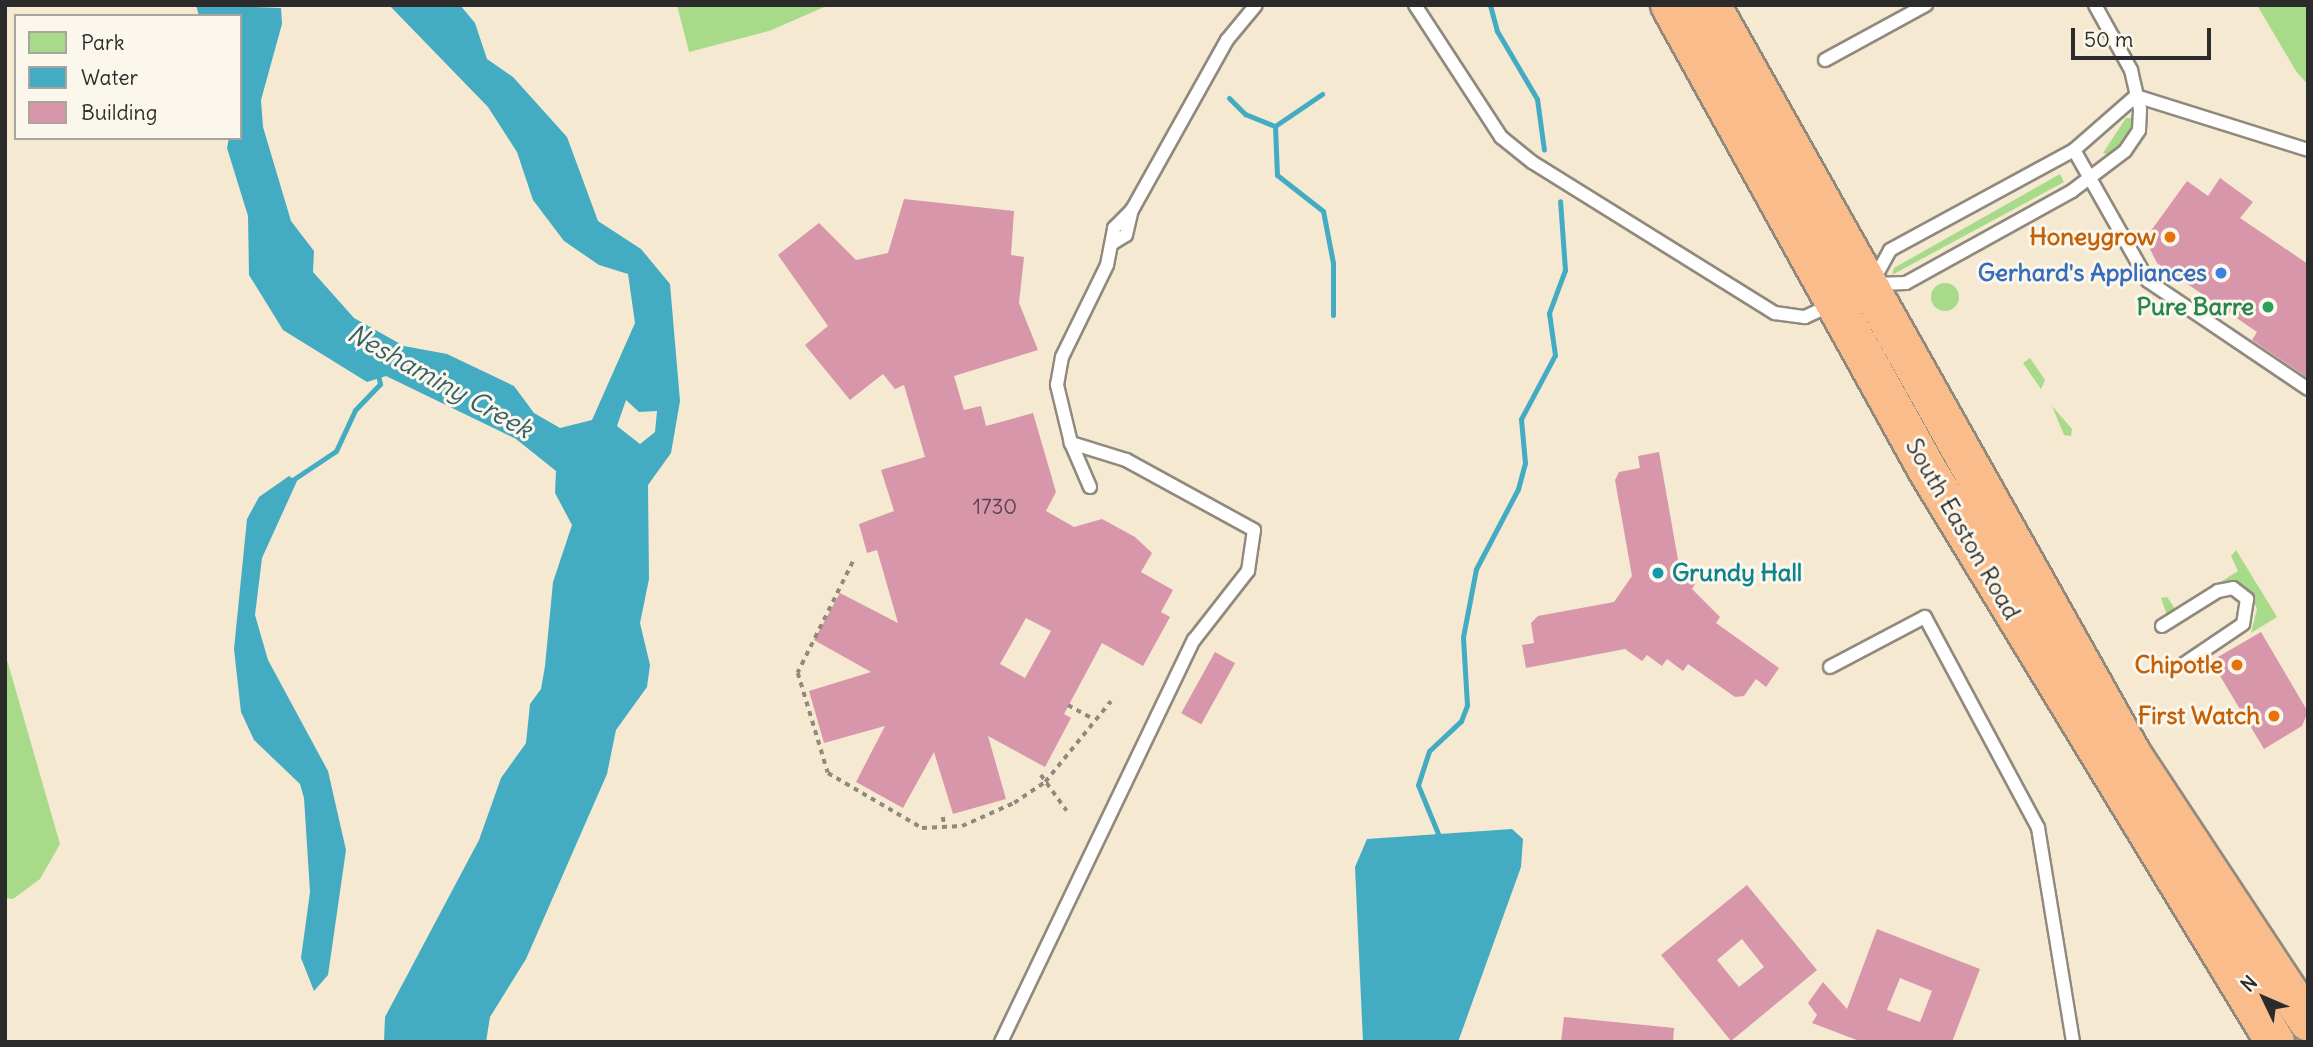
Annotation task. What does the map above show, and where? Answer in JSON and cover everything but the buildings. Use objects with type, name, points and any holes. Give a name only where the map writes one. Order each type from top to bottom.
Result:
[{"type":"highway","name":"South Easton Road","points":[[1670,5],[1853,294],[2133,756],[2308,1021]]},
{"type":"highway","name":"South Easton Road","points":[[1711,5],[1853,294],[2102,766],[2275,1042]]},
{"type":"lane","points":[[1090,487],[1071,443],[1057,385],[1062,357],[1113,243],[1126,235],[1132,210],[1227,40],[1256,5]]},
{"type":"lane","points":[[1415,5],[1501,137],[1532,162],[1775,313],[1805,317],[1853,294],[1906,283],[2092,177],[2139,130],[2131,70],[2095,5]]},
{"type":"lane","points":[[1825,60],[1926,5]]},
{"type":"lane","points":[[1853,294],[1890,250],[2074,150],[2136,96]]},
{"type":"lane","points":[[2136,96],[2308,150]]},
{"type":"lane","points":[[2074,150],[2092,177],[2148,281],[2308,389]]},
{"type":"lane","points":[[1001,1042],[1194,639],[1248,570],[1254,530],[1126,460],[1071,443]]},
{"type":"lane","points":[[2162,626],[2218,591],[2233,588],[2247,598],[2243,624],[2184,664]]},
{"type":"lane","points":[[1830,667],[1925,617],[2038,828],[2073,1042]]},
{"type":"path","points":[[853,562],[798,664],[826,769],[847,785],[922,828],[945,828],[1014,803],[1047,779],[1093,719],[1111,702]]},
{"type":"path","points":[[1068,705],[1093,719]]},
{"type":"path","points":[[1041,775],[1047,779],[1067,811]]},
{"type":"path","points":[[847,785],[851,777]]},
{"type":"path","points":[[943,817],[945,828]]},
{"type":"green space","points":[[677,5],[829,5],[769,31],[689,52]]},
{"type":"green space","points":[[2257,5],[2308,5],[2308,85],[2296,71]]},
{"type":"green space","points":[[2126,118],[2134,118],[2131,133],[2110,155],[2103,153]]},
{"type":"green space","points":[[2060,174],[2064,182],[1892,275],[1894,268]]},
{"type":"green space","points":[[1945,283],[1955,287],[1959,297],[1955,307],[1945,311],[1935,307],[1931,297],[1935,287]]},
{"type":"green space","points":[[2030,358],[2045,380],[2041,389],[2023,363]]},
{"type":"green space","points":[[2052,406],[2072,429],[2071,436],[2064,435]]},
{"type":"green space","points":[[2236,550],[2277,617],[2251,633],[2257,609],[2251,594],[2229,582],[2168,618],[2161,598],[2167,597],[2176,610],[2238,571],[2231,556]]},
{"type":"green space","points":[[5,653],[60,844],[40,879],[13,899],[5,898]]},
{"type":"water","name":"Neshaminy Creek","points":[[196,5],[281,8],[282,24],[261,100],[263,127],[291,221],[314,251],[313,272],[354,318],[404,346],[447,354],[514,386],[534,413],[560,428],[592,420],[635,323],[628,274],[599,265],[564,241],[533,200],[517,152],[488,107],[389,5],[460,5],[475,23],[487,59],[513,77],[567,137],[598,221],[641,249],[670,284],[680,401],[671,453],[648,485],[649,579],[640,623],[650,665],[647,687],[616,730],[607,774],[526,959],[490,1017],[486,1042],[384,1042],[385,1017],[479,840],[501,778],[526,743],[530,704],[541,689],[545,666],[553,582],[572,525],[555,493],[556,471],[516,439],[386,376],[367,382],[283,330],[249,275],[248,216],[227,148],[229,140],[242,140],[242,14],[198,14]],"holes":[[[626,400],[639,412],[657,411],[655,432],[640,444],[617,426]]]},
{"type":"water","points":[[289,476],[297,481],[262,558],[255,615],[268,660],[328,771],[346,850],[328,975],[314,991],[301,958],[310,892],[304,798],[300,784],[254,740],[241,712],[234,649],[247,519],[259,497]]},
{"type":"water","points":[[1512,829],[1523,839],[1521,867],[1458,1042],[1363,1042],[1355,867],[1367,839]]},
{"type":"waterway","points":[[1490,5],[1497,31],[1537,99],[1544,150]]},
{"type":"waterway","points":[[1229,98],[1245,114],[1275,126],[1322,94]]},
{"type":"waterway","points":[[1275,126],[1277,175],[1323,211],[1333,263],[1333,315]]},
{"type":"waterway","points":[[1439,836],[1418,785],[1429,751],[1461,721],[1467,705],[1463,637],[1476,569],[1518,489],[1525,463],[1521,419],[1555,355],[1549,313],[1565,270],[1560,201]]},
{"type":"waterway","name":"Neshaminy Creek","points":[[294,479],[336,451],[355,410],[380,384],[377,370]]},
{"type":"place","name":"Honeygrow","points":[[2170,237]]},
{"type":"place","name":"Gerhard's Appliances","points":[[2221,273]]},
{"type":"place","name":"Pure Barre","points":[[2268,307]]},
{"type":"place","name":"Grundy Hall","points":[[1658,573]]},
{"type":"place","name":"Chipotle","points":[[2237,665]]},
{"type":"place","name":"First Watch","points":[[2274,716]]}]
